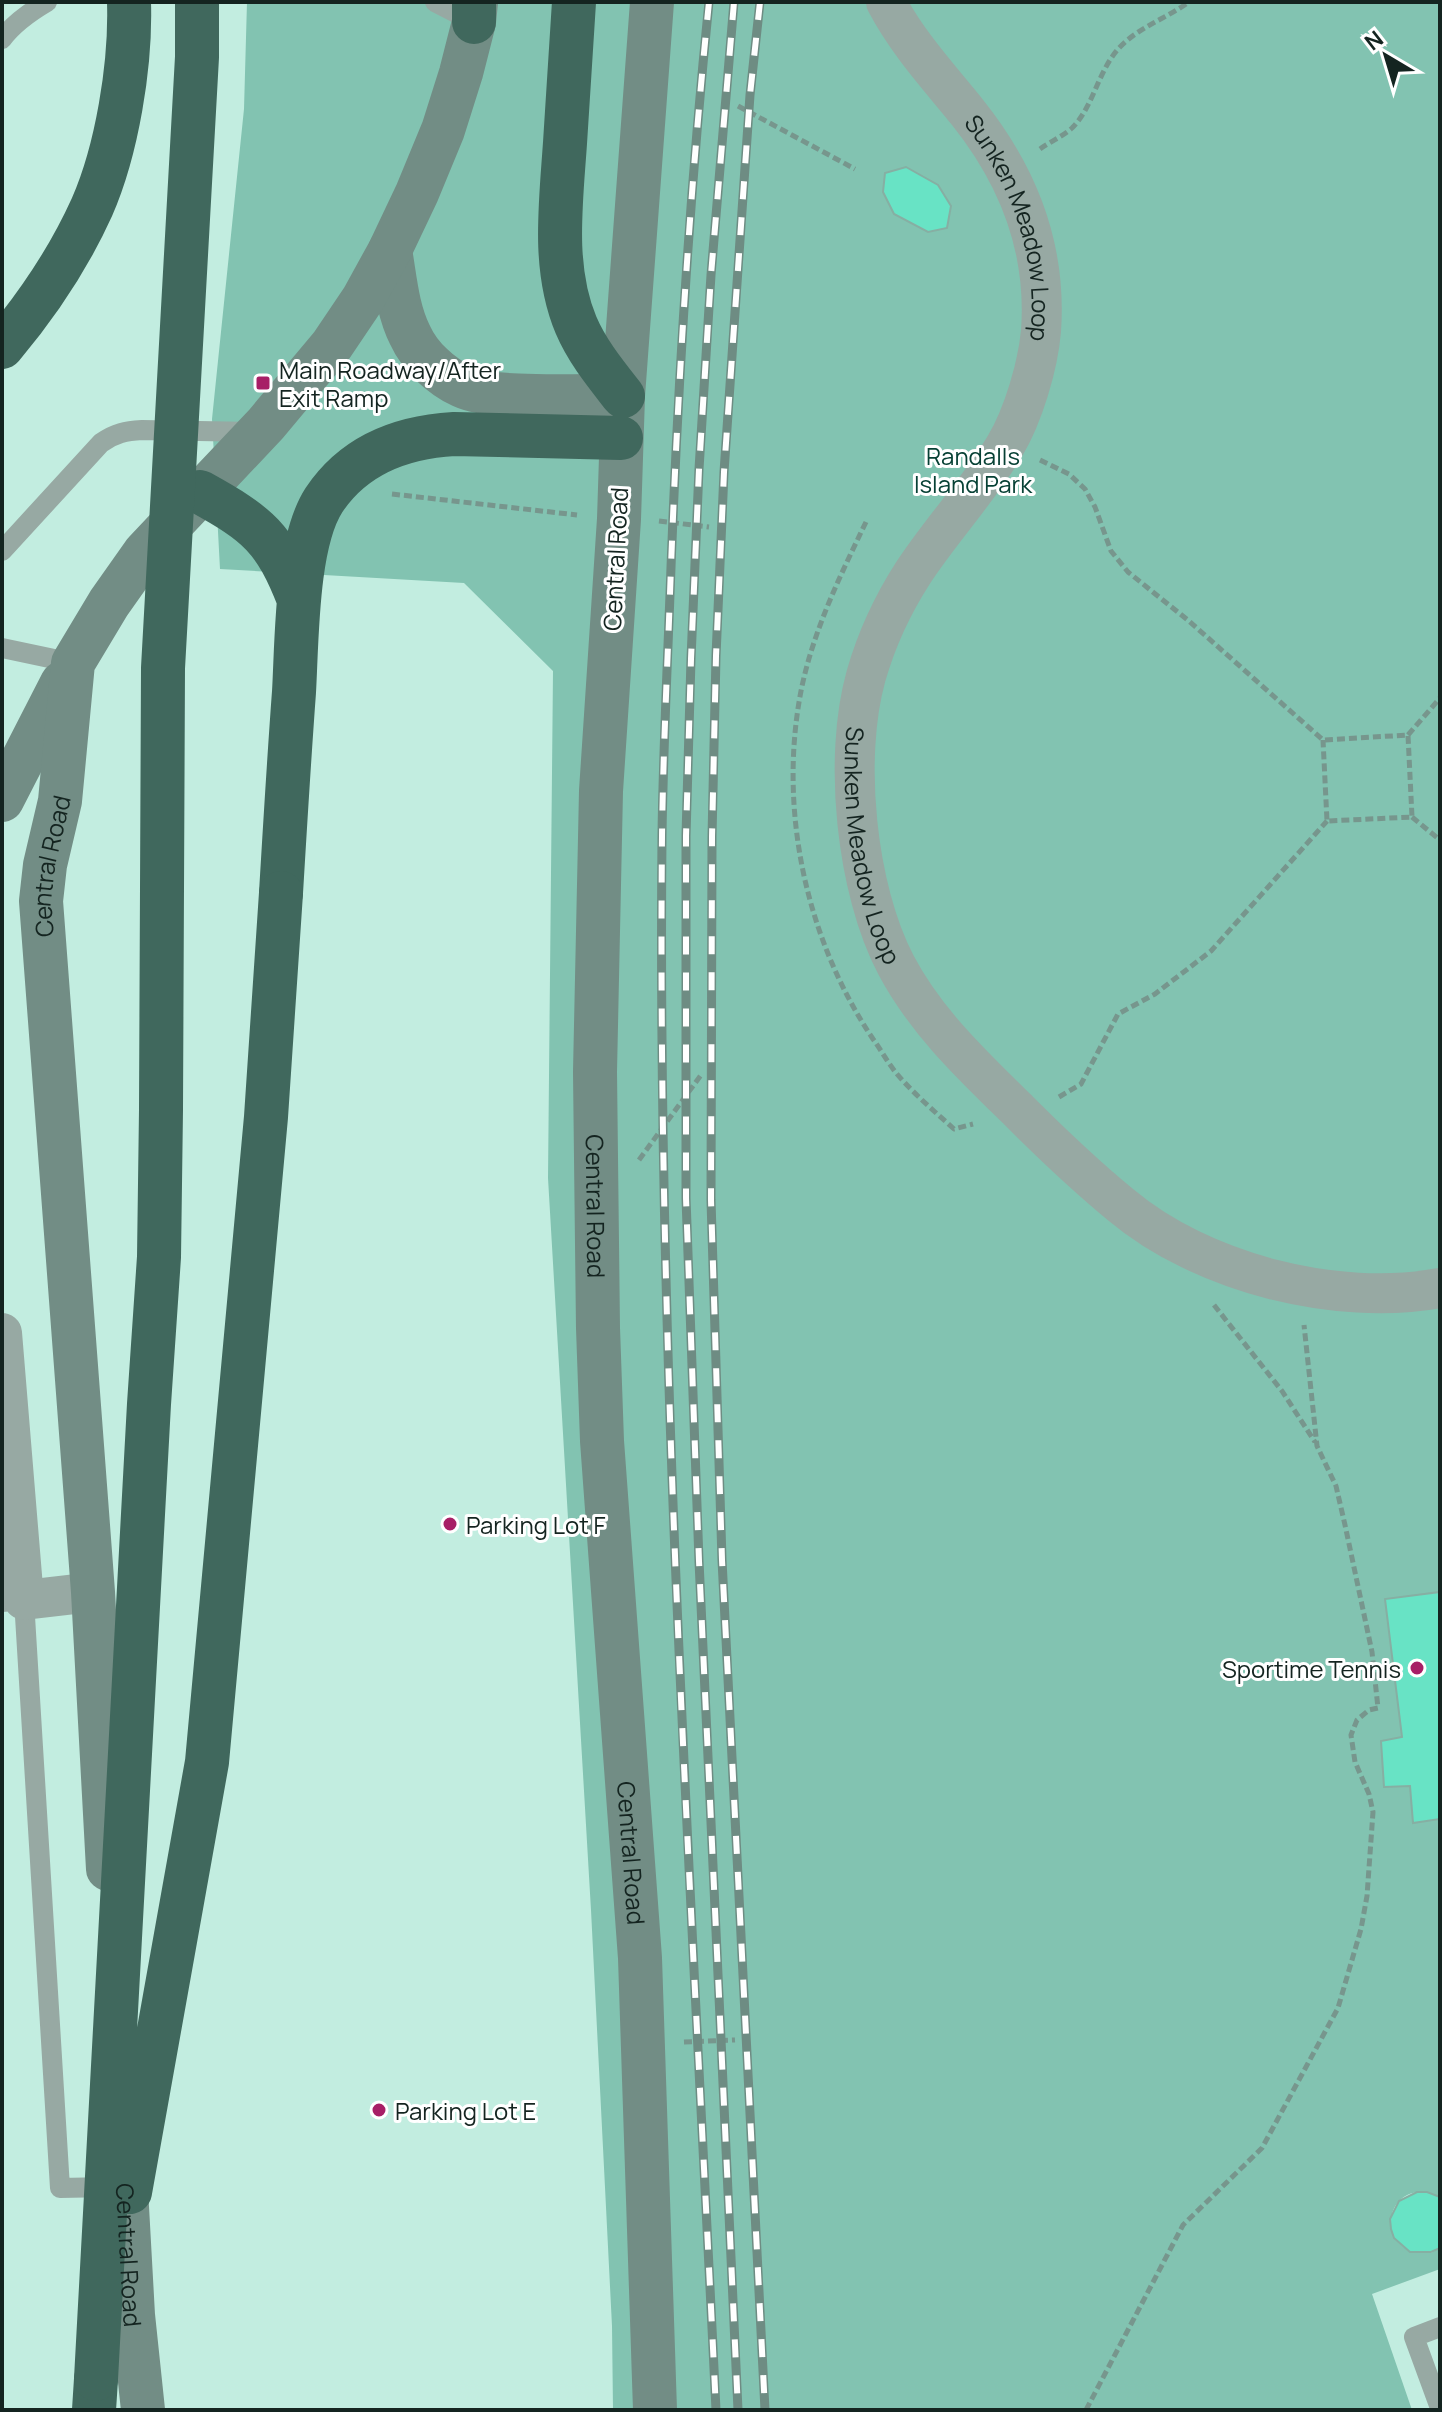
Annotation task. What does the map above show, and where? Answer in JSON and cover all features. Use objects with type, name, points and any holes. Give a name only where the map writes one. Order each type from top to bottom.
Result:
[{"type":"highway","points":[[2,347],[54,278],[93,205],[116,126],[124,85],[129,45],[129,2]]},
{"type":"highway","points":[[95,2395],[159,1257],[163,668],[197,57],[197,2]]},
{"type":"highway","points":[[95,2395],[207,1762],[266,1117],[299,600],[308,539],[315,517],[331,491],[361,461],[381,449],[428,436],[622,417],[575,323],[562,274],[563,170],[574,2]]},
{"type":"highway","points":[[200,492],[229,508],[263,534],[281,558],[299,600]]},
{"type":"street","name":"Central Road","points":[[652,2],[622,417],[619,519],[601,791],[595,1072],[602,1441],[640,1958],[655,2410]]},
{"type":"street","name":"Sunken Meadow Loop","points":[[886,2],[907,38],[993,147],[1023,203],[1035,242],[1041,332],[1033,375],[1006,445],[911,575],[884,628],[866,675],[856,743],[860,846],[878,916],[894,962],[916,998],[963,1057],[1121,1206],[1156,1230],[1188,1248],[1276,1281],[1332,1291],[1384,1294],[1440,1288]]},
{"type":"street","name":"Central Road","points":[[2,800],[73,663],[109,603],[145,552],[259,432],[332,345],[363,299],[417,193],[443,130],[461,73],[475,9]]},
{"type":"street","points":[[390,250],[400,308],[410,336],[427,361],[445,376],[465,387],[622,417]]},
{"type":"street","name":"Central Road","points":[[73,663],[60,801],[45,865],[41,901],[93,1592],[133,2315],[143,2410]]},
{"type":"street","points":[[2,1333],[13,1601],[93,1592]]},
{"type":"lane","points":[[2,39],[28,13],[47,2]]},
{"type":"lane","points":[[435,2],[475,9]]},
{"type":"lane","points":[[2,551],[101,443],[111,436],[142,430],[259,432]]},
{"type":"lane","points":[[2,648],[73,663]]},
{"type":"lane","points":[[13,1601],[60,2188],[126,2187]]},
{"type":"lane","points":[[1440,2327],[1414,2337],[1440,2408]]},
{"type":"path","points":[[1032,153],[1072,128],[1121,45],[1189,2]]},
{"type":"path","points":[[738,106],[855,169]]},
{"type":"path","points":[[1006,445],[1069,474],[1085,489],[1111,551],[1128,572],[1189,621],[1323,740],[1408,735]]},
{"type":"path","points":[[383,493],[709,527]]},
{"type":"path","points":[[1412,817],[1408,735],[1440,698]]},
{"type":"path","points":[[1056,1099],[1081,1084],[1118,1014],[1155,994],[1211,951],[1327,821],[1323,740]]},
{"type":"path","points":[[1327,821],[1412,817],[1440,840]]},
{"type":"path","points":[[635,1165],[701,1075]]},
{"type":"path","points":[[1086,2410],[1183,2225],[1262,2148],[1338,2008],[1361,1929],[1367,1896],[1373,1812],[1355,1762],[1351,1735],[1357,1720],[1369,1710],[1378,1708],[1372,1652],[1336,1486],[1317,1446],[1282,1391],[1213,1303]]},
{"type":"path","points":[[1303,1313],[1317,1446]]},
{"type":"path","points":[[680,2042],[735,2040]]},
{"type":"green space","name":"Randalls Island Park","points":[[247,2],[1440,2],[1440,2197],[1426,2192],[1413,2193],[1402,2198],[1391,2217],[1398,2241],[1410,2252],[1431,2253],[1440,2248],[1440,2269],[1372,2294],[1412,2410],[613,2410],[612,2326],[591,1910],[548,1178],[553,671],[464,583],[220,569],[212,419],[244,109]]},
{"type":"building","points":[[906,167],[938,185],[951,206],[947,228],[928,232],[894,214],[883,192],[885,173]]},
{"type":"building","name":"Sportime Tennis","points":[[1440,1592],[1440,1819],[1413,1823],[1410,1786],[1384,1787],[1381,1741],[1402,1737],[1385,1599]]},
{"type":"building","points":[[1417,2192],[1440,2197],[1440,2248],[1431,2252],[1410,2252],[1394,2238],[1391,2229],[1390,2219],[1399,2201]]},
{"type":"railway","points":[[709,2],[690,224],[676,446],[665,715],[662,1033],[670,1427],[716,2410]]},
{"type":"railway","points":[[734,2],[711,275],[691,659],[686,836],[686,1198],[699,1561],[738,2410]]},
{"type":"railway","points":[[760,2],[750,95],[724,472],[716,656],[711,1200],[722,1560],[765,2410]]},
{"type":"place","name":"Main Roadway/After Exit Ramp","points":[[263,383]]},
{"type":"place","name":"Parking Lot F","points":[[450,1524]]},
{"type":"place","name":"Sportime Tennis","points":[[1417,1668]]},
{"type":"place","name":"Parking Lot E","points":[[379,2110]]}]
